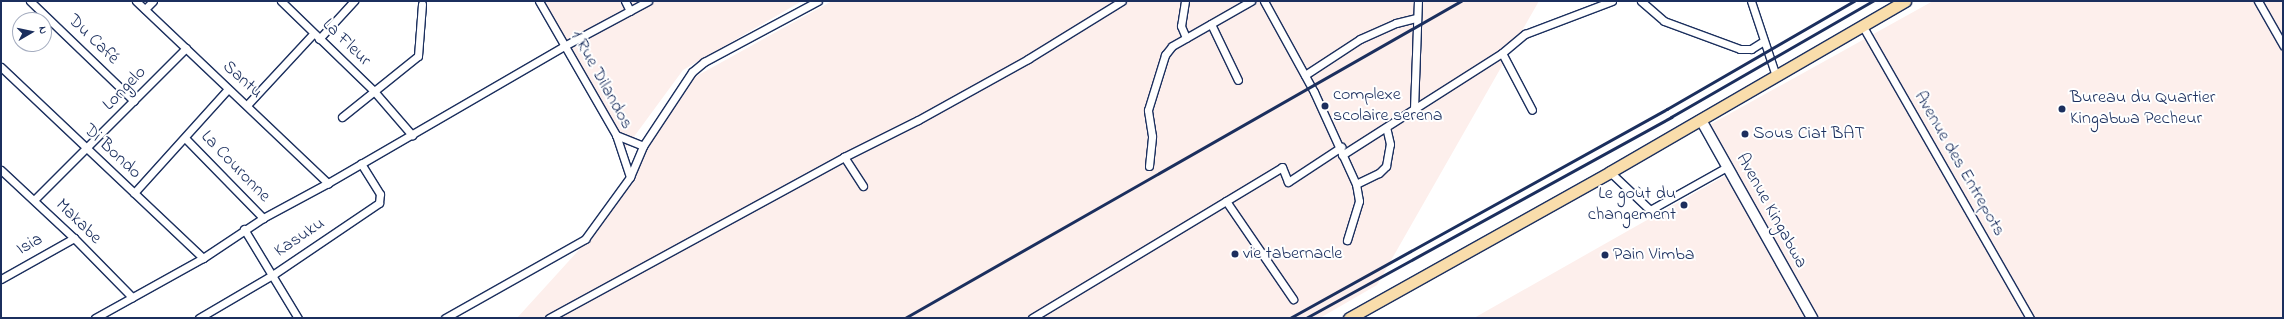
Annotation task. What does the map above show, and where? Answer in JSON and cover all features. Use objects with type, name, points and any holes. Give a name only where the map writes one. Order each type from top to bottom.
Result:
[{"type":"main road","points":[[1349,318],[1610,172],[1905,1]]},
{"type":"street","name":"Du Café","points":[[30,1],[134,101]]},
{"type":"street","name":"Santu","points":[[136,1],[328,183]]},
{"type":"street","points":[[145,10],[153,1]]},
{"type":"street","name":"La Fleur","points":[[282,1],[316,36],[373,90],[412,135]]},
{"type":"street","points":[[247,105],[316,36],[354,1]]},
{"type":"street","name":"1 Rue Dilandos","points":[[539,1],[566,45],[616,135],[630,177]]},
{"type":"street","points":[[625,1],[630,11]]},
{"type":"street","points":[[95,318],[203,258],[244,229],[263,218],[328,183],[566,45],[648,1]]},
{"type":"street","points":[[445,318],[585,239],[630,177],[644,146],[692,72],[704,62],[818,1]]},
{"type":"street","points":[[549,318],[844,157],[918,120],[1028,59],[1122,1]]},
{"type":"street","points":[[1185,1],[1181,26],[1186,38]]},
{"type":"street","points":[[1149,166],[1152,136],[1148,110],[1165,55],[1172,46],[1251,1]]},
{"type":"street","points":[[1264,1],[1305,75],[1342,151],[1356,184],[1359,201],[1347,240]]},
{"type":"street","points":[[1414,109],[1416,18],[1418,1]]},
{"type":"street","points":[[1032,318],[1282,166],[1288,182],[1386,127],[1502,53],[1525,34],[1612,1]]},
{"type":"street","points":[[1641,1],[1664,21],[1740,49],[1751,49],[1764,41]]},
{"type":"street","points":[[1751,1],[1776,76]]},
{"type":"street","points":[[2258,1],[2283,45]]},
{"type":"street","name":"La Fleur","points":[[342,117],[373,90],[418,56],[422,4]]},
{"type":"street","points":[[1305,75],[1360,39],[1396,23],[1416,18]]},
{"type":"street","points":[[1211,24],[1238,80]]},
{"type":"street","name":"Avenue des Entrepots","points":[[1862,25],[2030,318]]},
{"type":"street","name":"Longelo","points":[[34,200],[87,149],[186,48]]},
{"type":"street","points":[[1502,53],[1532,110]]},
{"type":"street","name":"Di Bondo","points":[[1,67],[203,258]]},
{"type":"street","points":[[134,193],[228,89]]},
{"type":"street","name":"Avenue Kingabwa","points":[[1701,120],[1812,318]]},
{"type":"street","points":[[1356,184],[1379,173],[1386,166],[1390,144],[1386,127]]},
{"type":"street","points":[[616,135],[644,146]]},
{"type":"street","name":"La Couronne","points":[[185,138],[263,218]]},
{"type":"street","points":[[844,157],[863,186]]},
{"type":"street","name":"Kasuku","points":[[199,318],[274,274],[379,203],[380,194],[361,164]]},
{"type":"street","points":[[1610,172],[1650,210],[1727,167]]},
{"type":"street","name":"Makabe","points":[[1,170],[74,238],[132,297]]},
{"type":"street","points":[[1226,201],[1293,299]]},
{"type":"street","points":[[244,229],[274,274],[296,317]]},
{"type":"street","name":"Isia","points":[[1,279],[74,238]]},
{"type":"shaded area","points":[[540,1],[802,1],[683,70],[622,153]]},
{"type":"shaded area","points":[[832,1],[1539,1],[1377,285],[1320,318],[517,318],[587,241],[693,78]]},
{"type":"shaded area","points":[[1933,1],[2283,1],[2283,318],[1474,318],[1730,173],[1704,128]]},
{"type":"railway","points":[[905,318],[1461,1]]},
{"type":"railway","points":[[1290,318],[1667,109],[1854,1]]},
{"type":"railway","points":[[1306,318],[1671,117],[1873,1]]},
{"type":"place","name":"complexe scolaire serena","points":[[1325,106]]},
{"type":"place","name":"Bureau du Quartier Kingabwa Pecheur","points":[[2062,109]]},
{"type":"place","name":"Sous Ciat BAT","points":[[1745,134]]},
{"type":"place","name":"Le goùt du changement","points":[[1684,205]]},
{"type":"place","name":"vie tabernacle","points":[[1235,254]]},
{"type":"place","name":"Pain Vimba","points":[[1605,255]]}]
